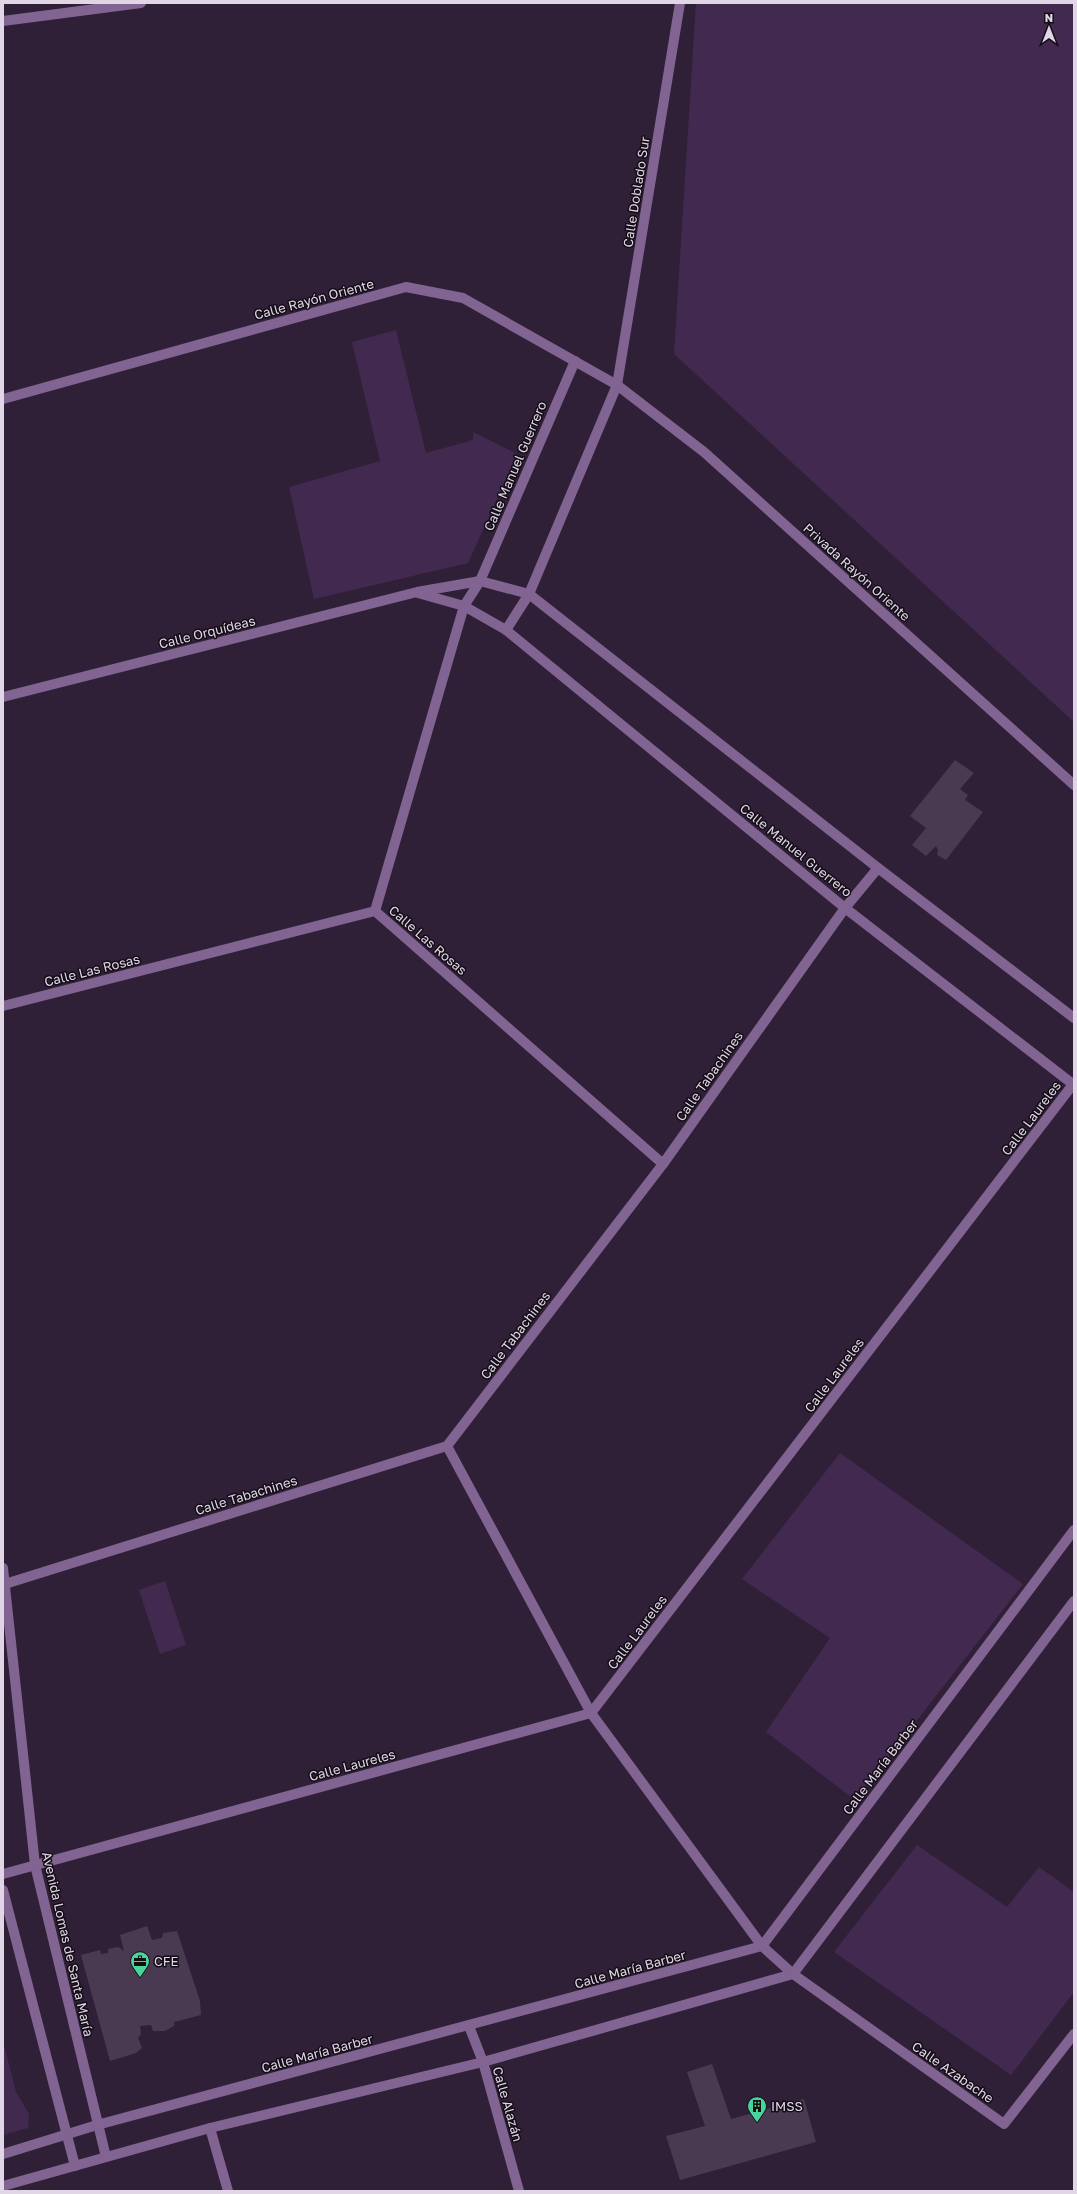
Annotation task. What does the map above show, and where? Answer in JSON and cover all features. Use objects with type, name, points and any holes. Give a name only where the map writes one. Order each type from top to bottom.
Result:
[{"type":"street","points":[[3,21],[141,3]]},
{"type":"street","name":"Calle Doblado Sur","points":[[617,385],[680,3]]},
{"type":"street","name":"Calle Rayón Oriente","points":[[3,399],[406,287],[463,298],[617,385]]},
{"type":"street","name":"Calle Manuel Guerrero","points":[[575,361],[480,581],[464,606],[506,630],[845,908],[1074,1084]]},
{"type":"street","points":[[506,630],[529,594],[617,385]]},
{"type":"street","name":"Privada Rayón Oriente","points":[[617,385],[704,452],[1074,785]]},
{"type":"street","points":[[480,581],[529,594],[878,868],[1074,1018]]},
{"type":"street","name":"Calle Orquídeas","points":[[3,697],[417,592],[480,581]]},
{"type":"street","points":[[375,910],[464,606],[417,592]]},
{"type":"street","name":"Calle Tabachines","points":[[5,1584],[447,1446],[663,1164],[845,908],[878,868]]},
{"type":"street","name":"Calle Las Rosas","points":[[3,1006],[375,910],[663,1164]]},
{"type":"street","name":"Calle Laureles","points":[[3,1874],[591,1713],[1074,1084]]},
{"type":"street","points":[[447,1446],[591,1713],[762,1946],[793,1974]]},
{"type":"street","name":"Calle María Barber","points":[[3,2154],[96,2125],[469,2026],[762,1946],[1074,1530]]},
{"type":"street","name":"Avenida Lomas de Santa María","points":[[3,1568],[35,1865],[96,2125],[106,2157]]},
{"type":"street","points":[[3,2186],[210,2128],[482,2062],[793,1974],[1074,1601]]},
{"type":"street","points":[[3,1890],[75,2166]]},
{"type":"street","name":"Calle Azabache","points":[[793,1974],[1004,2124],[1074,2034]]},
{"type":"street","name":"Calle Alazán","points":[[469,2026],[482,2062],[519,2191]]},
{"type":"street","points":[[210,2128],[228,2191]]},
{"type":"shaded area","points":[[696,3],[1074,3],[1074,722],[674,354]]},
{"type":"shaded area","points":[[396,330],[426,453],[473,440],[473,432],[517,454],[468,563],[314,599],[289,487],[380,461],[352,342]]},
{"type":"shaded area","points":[[840,1453],[1023,1584],[855,1800],[766,1732],[830,1638],[742,1579]]},
{"type":"shaded area","points":[[165,1581],[186,1645],[160,1654],[139,1590]]},
{"type":"shaded area","points":[[917,1845],[1007,1907],[1039,1867],[1074,1892],[1074,1992],[1011,2075],[834,1952]]},
{"type":"shaded area","points":[[3,2041],[16,2092],[29,2114],[28,2128],[3,2135]]},
{"type":"building","points":[[955,760],[974,773],[960,789],[968,795],[965,800],[983,812],[946,860],[937,855],[938,850],[936,846],[926,856],[912,845],[926,828],[910,816]]},
{"type":"building","name":"CFE","points":[[147,1926],[152,1940],[162,1938],[163,1933],[177,1931],[200,2001],[201,2015],[174,2022],[174,2026],[165,2031],[153,2031],[151,2025],[140,2026],[141,2034],[138,2038],[142,2048],[136,2053],[110,2061],[81,1955],[100,1950],[101,1954],[108,1953],[108,1949],[118,1947],[124,1951],[120,1935]]},
{"type":"building","name":"IMSS","points":[[712,2064],[731,2119],[804,2099],[816,2142],[680,2180],[666,2136],[705,2126],[687,2072]]},
{"type":"place","name":"CFE","points":[[140,1978]]},
{"type":"place","name":"IMSS","points":[[757,2123]]}]
